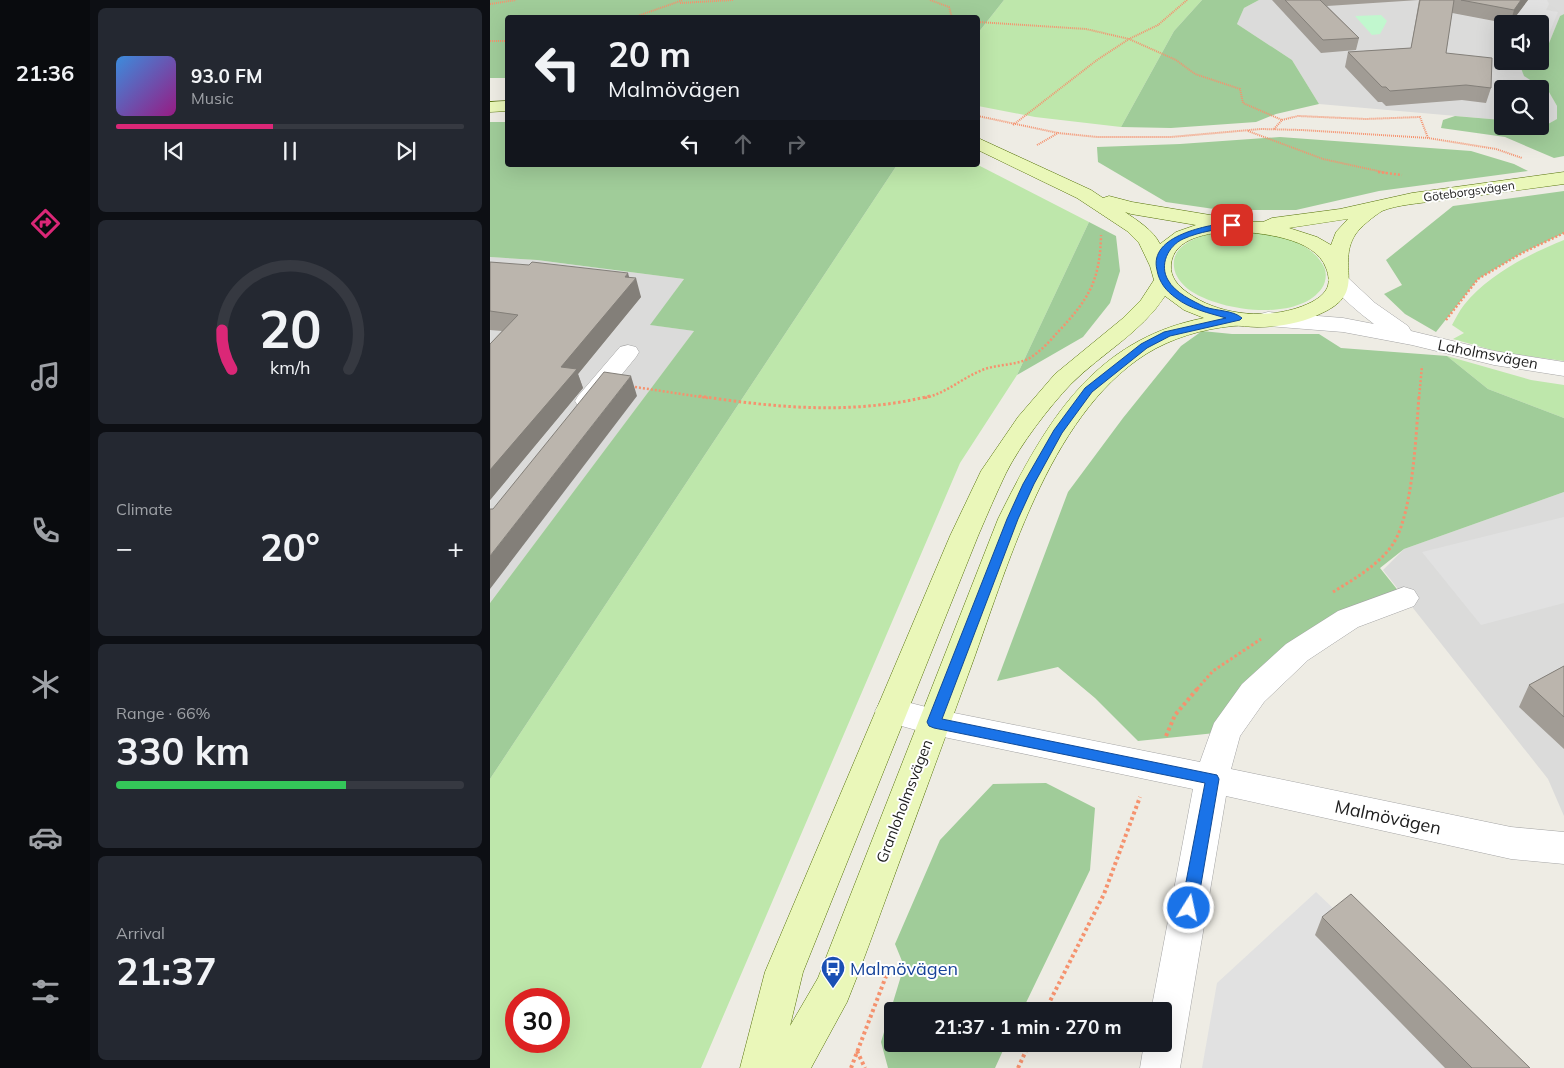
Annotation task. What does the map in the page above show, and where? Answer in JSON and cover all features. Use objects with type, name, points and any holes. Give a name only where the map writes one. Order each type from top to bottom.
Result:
[{"type":"street","points":[[490,107],[505,106]]},
{"type":"street","points":[[980,144],[1084,194],[1134,227],[1148,240],[1161,272],[1179,296],[1190,303],[1237,318],[1268,319],[1296,316],[1316,308],[1331,298],[1337,290],[1338,274],[1324,251],[1308,240],[1280,230],[1232,225],[1131,208],[1084,194]]},
{"type":"street","name":"Göteborgsvägen","points":[[1256,226],[1375,209],[1412,199],[1564,178]]},
{"type":"street","name":"Göteborgsvägen","points":[[1338,274],[1340,244],[1350,226],[1375,209]]},
{"type":"street","points":[[760,1068],[784,972],[964,536],[994,471],[1027,422],[1063,379],[1130,324],[1149,304],[1161,272],[1165,249],[1178,238],[1209,227],[1232,225]]},
{"type":"street","name":"Laholmsvägen","points":[[1338,274],[1358,301],[1376,316],[1412,338]]},
{"type":"street","name":"Granloholmsvägen","points":[[789,1068],[833,989],[1012,519],[1028,484],[1057,432],[1088,390],[1144,346],[1167,334],[1237,318]]},
{"type":"street","name":"Laholmsvägen","points":[[1268,319],[1343,325],[1412,338],[1494,358],[1564,368]]},
{"type":"street","points":[[573,419],[628,352]]},
{"type":"street","points":[[1160,1068],[1212,779],[1225,732],[1253,693],[1297,652],[1348,619],[1404,598]]},
{"type":"street","name":"Malmövägen","points":[[891,711],[934,722],[1511,843],[1564,848]]},
{"type":"path","points":[[490,4],[516,0]]},
{"type":"path","points":[[679,3],[683,0]]},
{"type":"path","points":[[641,15],[679,3],[733,0]]},
{"type":"path","points":[[930,0],[949,7],[951,15]]},
{"type":"path","points":[[1014,125],[1097,60],[1130,39],[1158,25],[1187,0]]},
{"type":"path","points":[[980,22],[1086,29],[1130,39],[1176,60],[1195,74],[1240,89],[1243,103],[1282,120]]},
{"type":"path","points":[[490,41],[505,41]]},
{"type":"path","points":[[980,116],[1058,133],[1097,137],[1171,137],[1274,129],[1428,138],[1496,149],[1529,161]]},
{"type":"path","points":[[1274,129],[1282,120],[1298,116],[1366,119],[1420,116],[1428,138]]},
{"type":"path","points":[[1247,131],[1264,139],[1354,168],[1406,175]]},
{"type":"path","points":[[1009,157],[1030,149],[1058,133]]},
{"type":"path","points":[[602,383],[803,409],[851,410],[904,403],[938,394],[968,376],[989,367],[1029,358],[1067,323],[1091,292],[1101,250],[1102,206]]},
{"type":"path","points":[[1442,324],[1478,279],[1522,253],[1564,233]]},
{"type":"path","points":[[851,1068],[888,971]]},
{"type":"path","points":[[857,1051],[865,1068]]},
{"type":"path","points":[[1018,1068],[1025,1052]]},
{"type":"shaded area","points":[[1259,0],[1564,0],[1564,14],[1560,16],[1549,44],[1549,15],[1494,15],[1494,70],[1522,70],[1524,75],[1532,80],[1494,80],[1494,119],[1319,104],[1292,60],[1237,24],[1244,8]]},
{"type":"shaded area","points":[[1547,0],[1549,4],[1546,10],[1558,12],[1549,34],[1549,15],[1494,15],[1494,21],[1417,7],[1422,2]]},
{"type":"shaded area","points":[[1549,91],[1557,106],[1558,119],[1549,124]]},
{"type":"shaded area","points":[[490,257],[537,260],[684,279],[651,325],[694,331],[490,603]]},
{"type":"shaded area","points":[[1564,492],[1564,816],[1548,779],[1383,570],[1404,549]]},
{"type":"shaded area","points":[[1564,517],[1564,603],[1481,625],[1422,552]]},
{"type":"shaded area","points":[[1316,892],[1502,1068],[1202,1068],[1217,983]]},
{"type":"green space","points":[[490,0],[1004,0],[980,30],[980,15],[505,15],[505,78],[490,78]]},
{"type":"green space","points":[[1004,0],[1202,0],[1174,31],[1121,127],[1035,117],[980,106],[980,30]]},
{"type":"green space","points":[[1202,0],[1259,0],[1244,8],[1237,24],[1292,60],[1319,104],[1276,114],[1256,122],[1171,128],[1121,127],[1174,31]]},
{"type":"green space","points":[[1564,14],[1564,156],[1554,158],[1505,137],[1441,128],[1443,120],[1455,116],[1494,119],[1494,135],[1549,135],[1549,123],[1557,119],[1557,106],[1549,92],[1549,80],[1530,80],[1524,76],[1522,70],[1549,70],[1549,43],[1560,16]]},
{"type":"green space","points":[[1381,15],[1387,21],[1380,34],[1372,35],[1355,16]]},
{"type":"green space","points":[[490,122],[505,122],[505,167],[896,167],[490,779],[490,603],[694,331],[650,325],[684,279],[537,260],[490,257]]},
{"type":"green space","points":[[1280,137],[1471,151],[1514,164],[1528,171],[1379,191],[1296,210],[1251,210],[1214,209],[1166,202],[1098,162],[1097,147],[1180,144]]},
{"type":"green space","points":[[980,166],[1089,222],[1017,375],[960,463],[701,1068],[490,1068],[490,779],[896,167]]},
{"type":"green space","points":[[1564,191],[1564,233],[1522,253],[1478,279],[1436,332],[1405,314],[1384,294],[1402,285],[1386,260],[1453,206]]},
{"type":"green space","points":[[1089,222],[1116,236],[1120,271],[1110,303],[1083,337],[1017,375]]},
{"type":"green space","points":[[1240,230],[1287,239],[1309,249],[1325,269],[1326,278],[1322,288],[1311,299],[1295,306],[1257,310],[1237,308],[1218,303],[1201,297],[1188,289],[1177,276],[1174,267],[1175,257],[1180,249],[1188,242],[1209,234]]},
{"type":"green space","points":[[1564,240],[1564,361],[1499,352],[1453,339],[1464,333],[1452,325],[1459,312],[1485,284],[1510,266]]},
{"type":"green space","points":[[1202,331],[1232,334],[1319,334],[1341,348],[1447,356],[1488,389],[1564,418],[1564,492],[1404,549],[1380,568],[1404,598],[1322,636],[1225,732],[1138,741],[1095,698],[1058,667],[997,681],[1068,492],[1123,418],[1181,346]]},
{"type":"green space","points":[[1447,356],[1531,380],[1564,385],[1564,418],[1488,389]]},
{"type":"green space","points":[[1046,783],[1095,808],[1090,870],[1026,1002],[893,1002],[904,966],[895,944],[940,840],[993,784]]},
{"type":"green space","points":[[884,1032],[884,1052],[1002,1052],[995,1068],[888,1068],[881,1042]]},
{"type":"building","points":[[1285,0],[1320,0],[1359,38],[1323,40]]},
{"type":"building","points":[[1420,0],[1454,0],[1446,53],[1492,58],[1491,88],[1466,85],[1390,91],[1386,87],[1382,87],[1348,52],[1411,48]]},
{"type":"building","points":[[1461,0],[1521,0],[1514,10]]},
{"type":"building","points":[[490,262],[529,265],[532,262],[628,273],[625,277],[636,278],[561,367],[577,369],[490,470],[490,344],[518,315],[490,311]]},
{"type":"building","points":[[604,372],[631,376],[490,556],[490,509],[493,509]]},
{"type":"building","points":[[1564,666],[1564,717],[1529,685]]},
{"type":"building","points":[[1351,894],[1530,1068],[1472,1068],[1322,917]]},
{"type":"place","name":"Malmövägen","points":[[833,989]]},
{"type":"route","points":[[1189,908],[1212,779],[934,722],[1012,519],[1028,484],[1057,432],[1088,390],[1144,346],[1167,334],[1237,318],[1203,309],[1179,296],[1164,281],[1159,263],[1165,249],[1178,238],[1209,227],[1232,225]]}]
